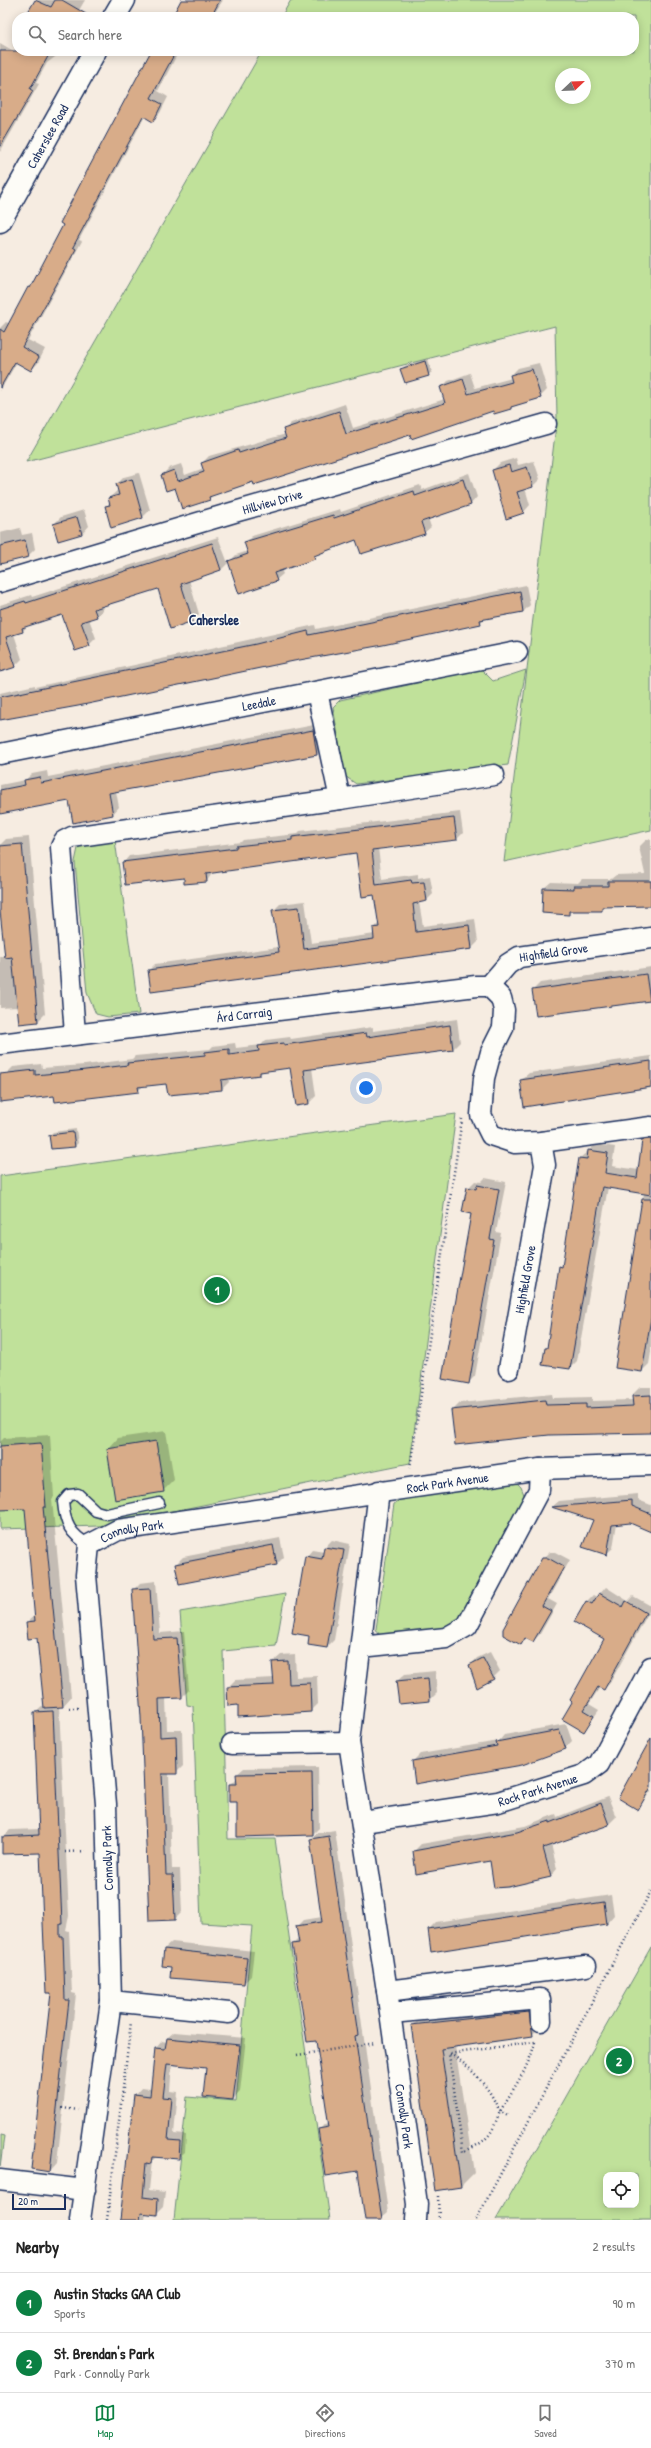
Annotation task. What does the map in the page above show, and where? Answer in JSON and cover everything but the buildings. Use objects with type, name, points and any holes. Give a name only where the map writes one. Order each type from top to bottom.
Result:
[{"type":"main road","points":[[117,12],[124,0]]},
{"type":"main road","name":"Caherslee Road","points":[[0,221],[92,56]]},
{"type":"street","name":"Hillview Drive","points":[[0,582],[238,511],[546,424]]},
{"type":"street","name":"Leedale","points":[[0,754],[518,652]]},
{"type":"street","points":[[317,692],[340,799]]},
{"type":"street","points":[[75,1034],[61,847],[64,841],[72,837],[340,799],[494,775]]},
{"type":"street","name":"Highfield Grove","points":[[489,986],[508,964],[519,957],[651,938]]},
{"type":"street","name":"Árd Carraig","points":[[0,1044],[476,986],[489,986]]},
{"type":"street","points":[[489,986],[501,998],[504,1010],[503,1028],[491,1052],[484,1078],[481,1115],[491,1135],[515,1143],[541,1142],[651,1127]]},
{"type":"street","name":"Highfield Grove","points":[[509,1369],[545,1166],[541,1142]]},
{"type":"street","name":"Rock Park Avenue","points":[[379,1492],[540,1470],[651,1466]]},
{"type":"street","points":[[361,1648],[446,1638],[467,1626],[539,1490],[540,1470]]},
{"type":"street","name":"Connolly Park","points":[[80,2220],[111,2001],[106,1804],[86,1575],[89,1545],[118,1530],[379,1492],[349,1742],[363,1822],[388,1991],[417,2204],[416,2220]]},
{"type":"street","name":"Rock Park Avenue","points":[[363,1822],[498,1802],[584,1775],[599,1764],[651,1667]]},
{"type":"street","points":[[232,1744],[349,1742]]},
{"type":"street","points":[[388,1991],[586,1966]]},
{"type":"street","points":[[390,2013],[540,1999],[542,2022]]},
{"type":"street","points":[[111,2001],[229,2013]]},
{"type":"street","points":[[0,2180],[85,2190]]},
{"type":"lane","points":[[89,1545],[75,1537],[65,1518],[62,1502],[69,1495],[78,1494],[96,1511],[107,1514],[159,1503]]},
{"type":"path","points":[[412,1487],[410,1463],[462,1118]]},
{"type":"path","points":[[64,1852],[107,1850]]},
{"type":"path","points":[[476,2220],[651,1891]]},
{"type":"path","points":[[107,2220],[132,2003]]},
{"type":"path","points":[[298,2055],[394,2040]]},
{"type":"path","points":[[535,2042],[531,2058],[521,2079],[500,2113],[497,2124],[482,2142],[463,2152],[449,2054],[535,2042]]},
{"type":"path","points":[[449,2054],[459,2059],[476,2076],[490,2092],[500,2113],[508,2116]]},
{"type":"path","points":[[438,2196],[439,2220]]},
{"type":"green space","points":[[291,0],[651,0],[651,830],[504,862],[557,417],[555,326],[26,462],[259,56],[639,56],[639,12],[284,12]]},
{"type":"green space","points":[[481,669],[493,681],[526,670],[508,765],[356,784],[345,776],[333,707],[340,700]]},
{"type":"green space","points":[[115,840],[139,1014],[108,1017],[96,1014],[87,993],[75,862],[78,848],[84,844]]},
{"type":"green space","points":[[456,1114],[410,1463],[99,1526],[0,1529],[0,1176]]},
{"type":"green space","points":[[513,1479],[521,1487],[525,1497],[468,1608],[456,1622],[442,1629],[380,1636],[376,1629],[394,1504],[404,1497]]},
{"type":"green space","points":[[285,1594],[276,1646],[223,1651],[228,1839],[275,1839],[330,2220],[174,2220],[187,2097],[236,2101],[252,1926],[201,1923],[193,1706],[187,1705],[180,1612]]},
{"type":"green space","points":[[651,1947],[651,2220],[496,2220]]},
{"type":"green space","points":[[0,2135],[4,2136],[0,2167]]},
{"type":"place","name":"Austin Stacks GAA Club","points":[[217,1290]]},
{"type":"place","name":"St. Brendan's Park","points":[[619,2061]]},
{"type":"district","name":"Caherslee","points":[[214,619]]}]
